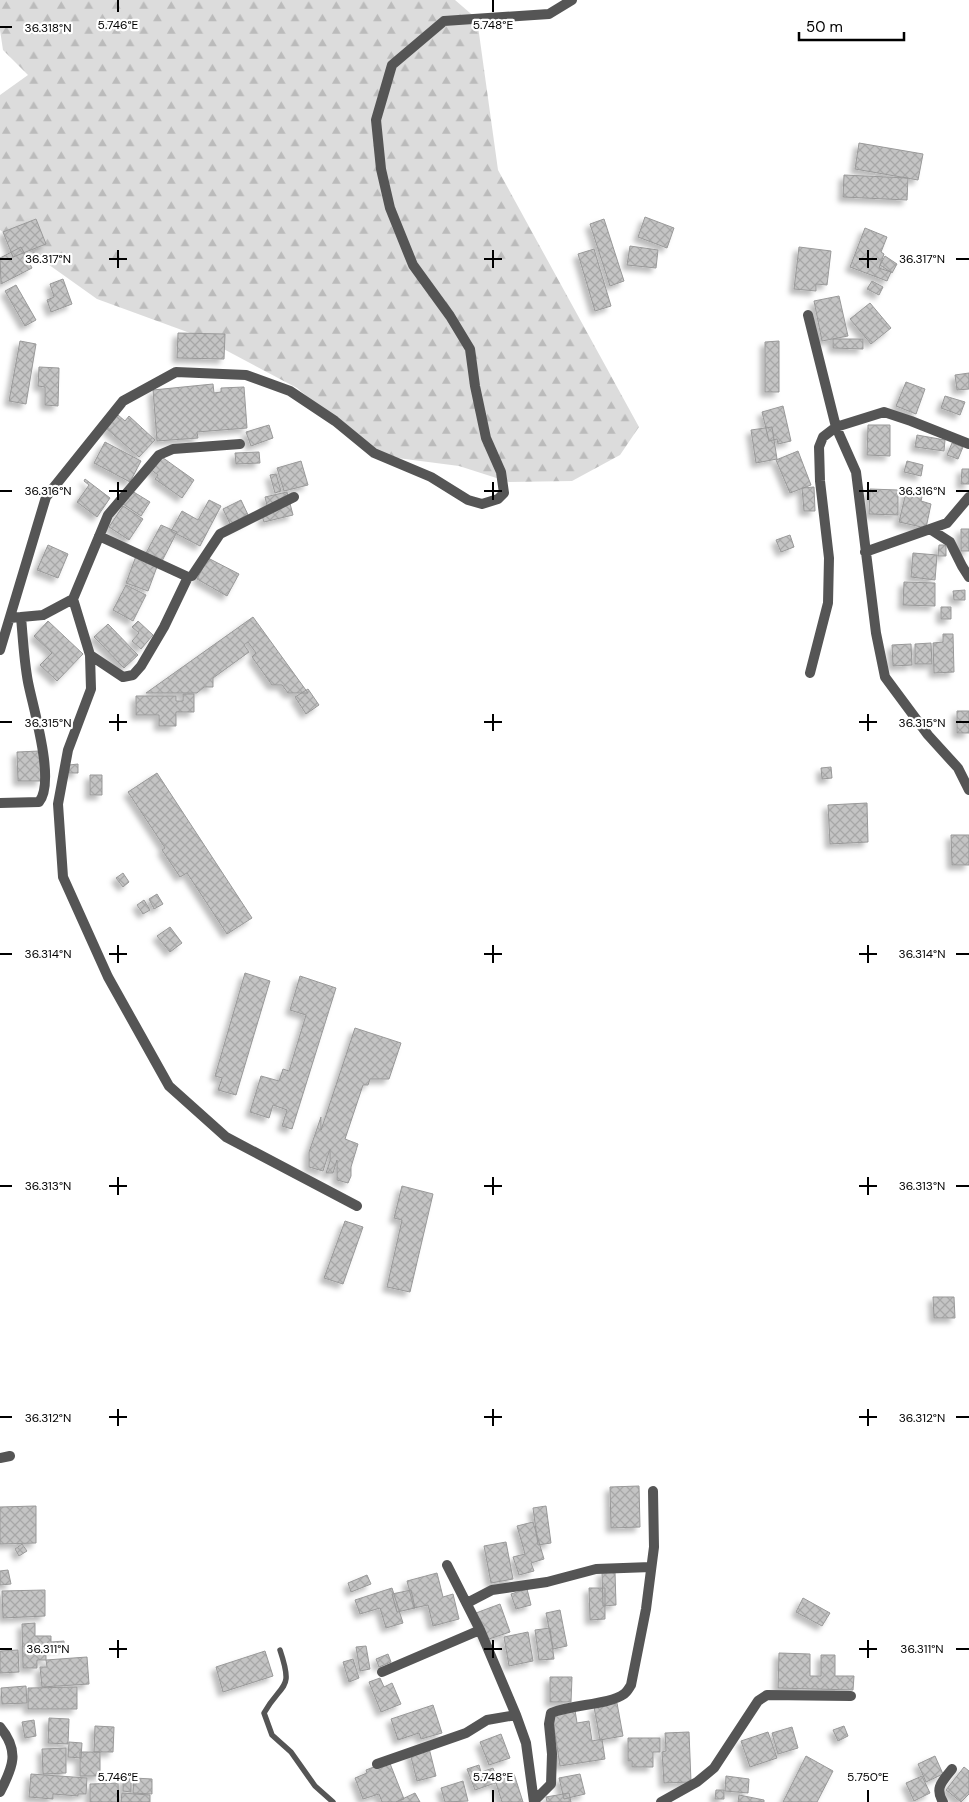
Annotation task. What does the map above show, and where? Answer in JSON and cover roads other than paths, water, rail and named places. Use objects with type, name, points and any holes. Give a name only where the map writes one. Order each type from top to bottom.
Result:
[{"type":"street","points":[[0,650],[46,497],[123,401],[176,372],[246,375],[290,391],[335,421],[374,453],[431,477],[468,500],[482,504],[498,499],[504,493],[501,472],[486,438],[475,386],[470,349],[450,316],[413,265],[390,208],[381,169],[376,120],[392,64],[444,21],[550,14],[572,0]]},
{"type":"street","points":[[808,315],[836,427],[856,472],[876,633],[885,677],[928,735],[958,768],[969,790]]},
{"type":"street","points":[[810,673],[828,603],[829,558],[820,481],[819,446],[823,437],[836,427],[884,412],[969,444]]},
{"type":"street","points":[[240,444],[173,449],[159,455],[108,515],[73,599],[90,655],[91,689],[68,750],[58,804],[64,877],[108,977],[169,1086],[226,1137],[357,1206]]},
{"type":"street","points":[[90,655],[123,678],[133,675],[141,666],[164,628],[188,577],[192,576],[220,534],[294,497]]},
{"type":"street","points":[[865,552],[946,523],[969,497]]},
{"type":"street","points":[[930,529],[950,542],[969,577]]},
{"type":"street","points":[[99,536],[188,577]]},
{"type":"street","points":[[10,618],[43,615],[73,599]]},
{"type":"street","points":[[0,803],[39,802],[44,797],[45,760],[28,680],[21,617]]},
{"type":"street","points":[[534,1802],[551,1784],[552,1754],[549,1724],[551,1713],[562,1708],[613,1699],[625,1694],[631,1685],[646,1609],[654,1547],[653,1491]]},
{"type":"street","points":[[447,1565],[480,1630],[516,1715],[526,1743],[534,1802]]},
{"type":"street","points":[[467,1603],[492,1590],[547,1582],[596,1569],[651,1567]]},
{"type":"street","points":[[382,1672],[480,1630]]},
{"type":"street","points":[[661,1802],[697,1782],[714,1768],[758,1702],[767,1696],[852,1696]]},
{"type":"street","points":[[377,1764],[466,1734],[487,1720],[516,1715]]},
{"type":"street","points":[[0,1727],[8,1736],[13,1753],[11,1770],[0,1792]]},
{"type":"street","points":[[943,1802],[938,1794],[939,1786],[952,1769]]},
{"type":"lane","points":[[280,1650],[287,1671],[287,1683],[270,1702],[264,1713],[272,1735],[291,1752],[315,1786],[333,1802]]}]
